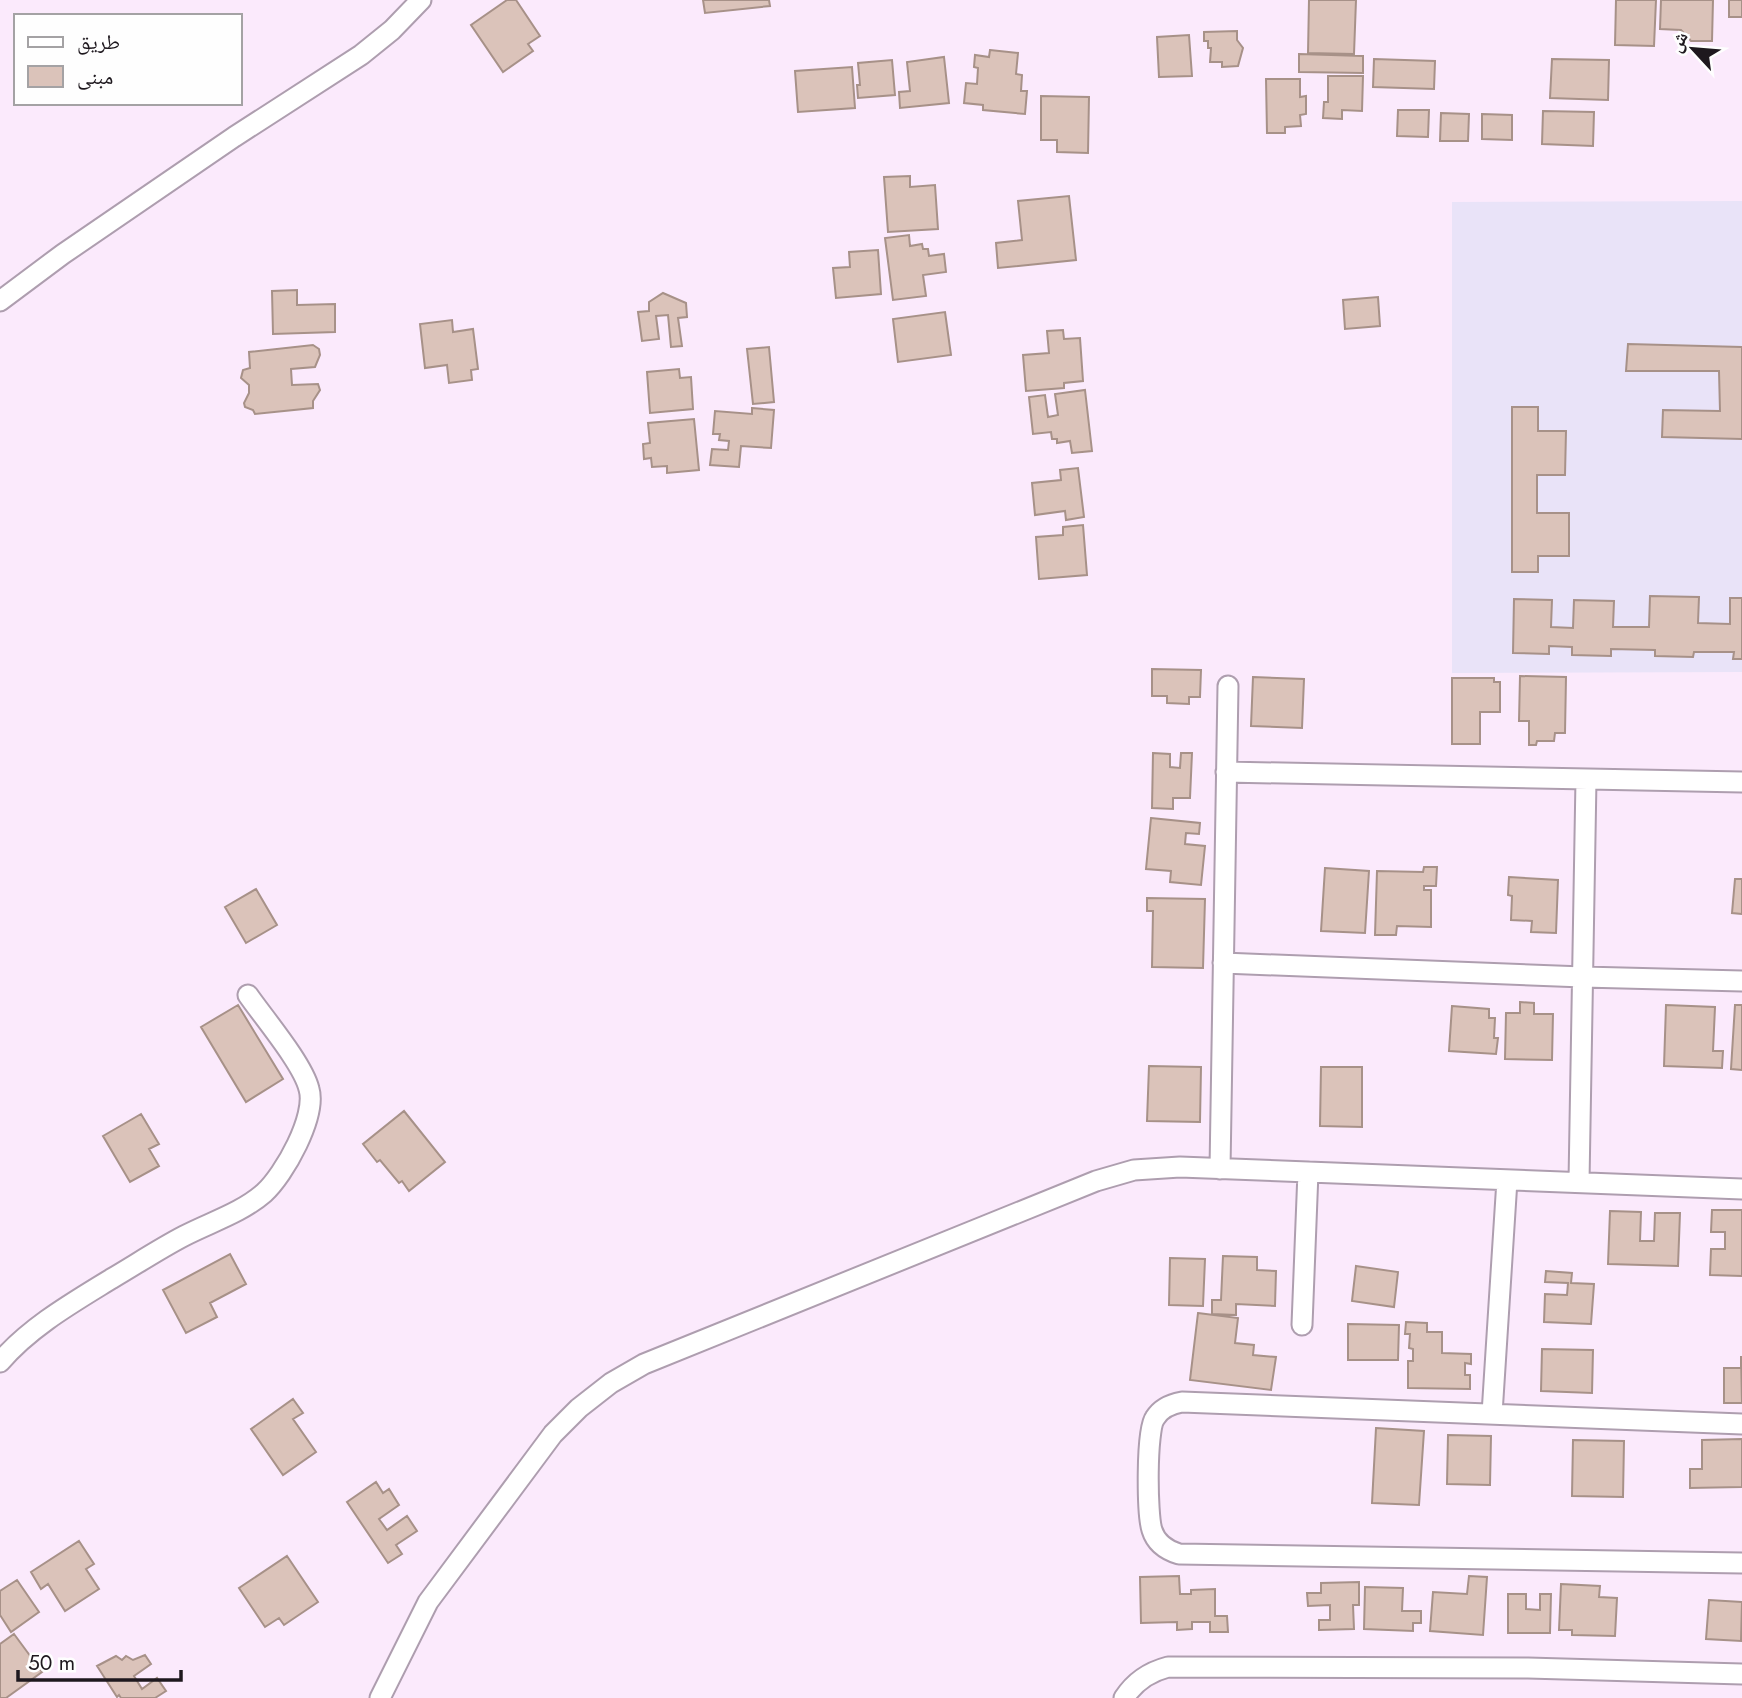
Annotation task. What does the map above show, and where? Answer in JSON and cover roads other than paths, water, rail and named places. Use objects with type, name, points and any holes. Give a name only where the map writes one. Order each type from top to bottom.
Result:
[{"type":"street","points":[[0,301],[120,215],[361,55],[393,30],[421,0]]},
{"type":"street","points":[[1220,1169],[1228,686]]},
{"type":"street","points":[[1226,772],[1742,782]]},
{"type":"street","points":[[1579,1182],[1586,779]]},
{"type":"street","points":[[1223,963],[1742,981]]},
{"type":"street","points":[[0,1362],[14,1345],[82,1296],[183,1237],[243,1208],[275,1182],[298,1144],[310,1105],[310,1090],[301,1070],[248,995]]},
{"type":"street","points":[[380,1698],[428,1602],[553,1434],[611,1382],[643,1364],[1096,1181],[1134,1170],[1157,1167],[1742,1189]]},
{"type":"street","points":[[1302,1325],[1308,1172]]},
{"type":"street","points":[[1492,1414],[1507,1180]]},
{"type":"street","points":[[1742,1424],[1182,1402],[1172,1404],[1156,1416],[1149,1435],[1152,1531],[1162,1546],[1170,1551],[1188,1555],[1742,1563]]},
{"type":"street","points":[[1124,1698],[1144,1676],[1168,1667],[1528,1668],[1742,1674]]}]
